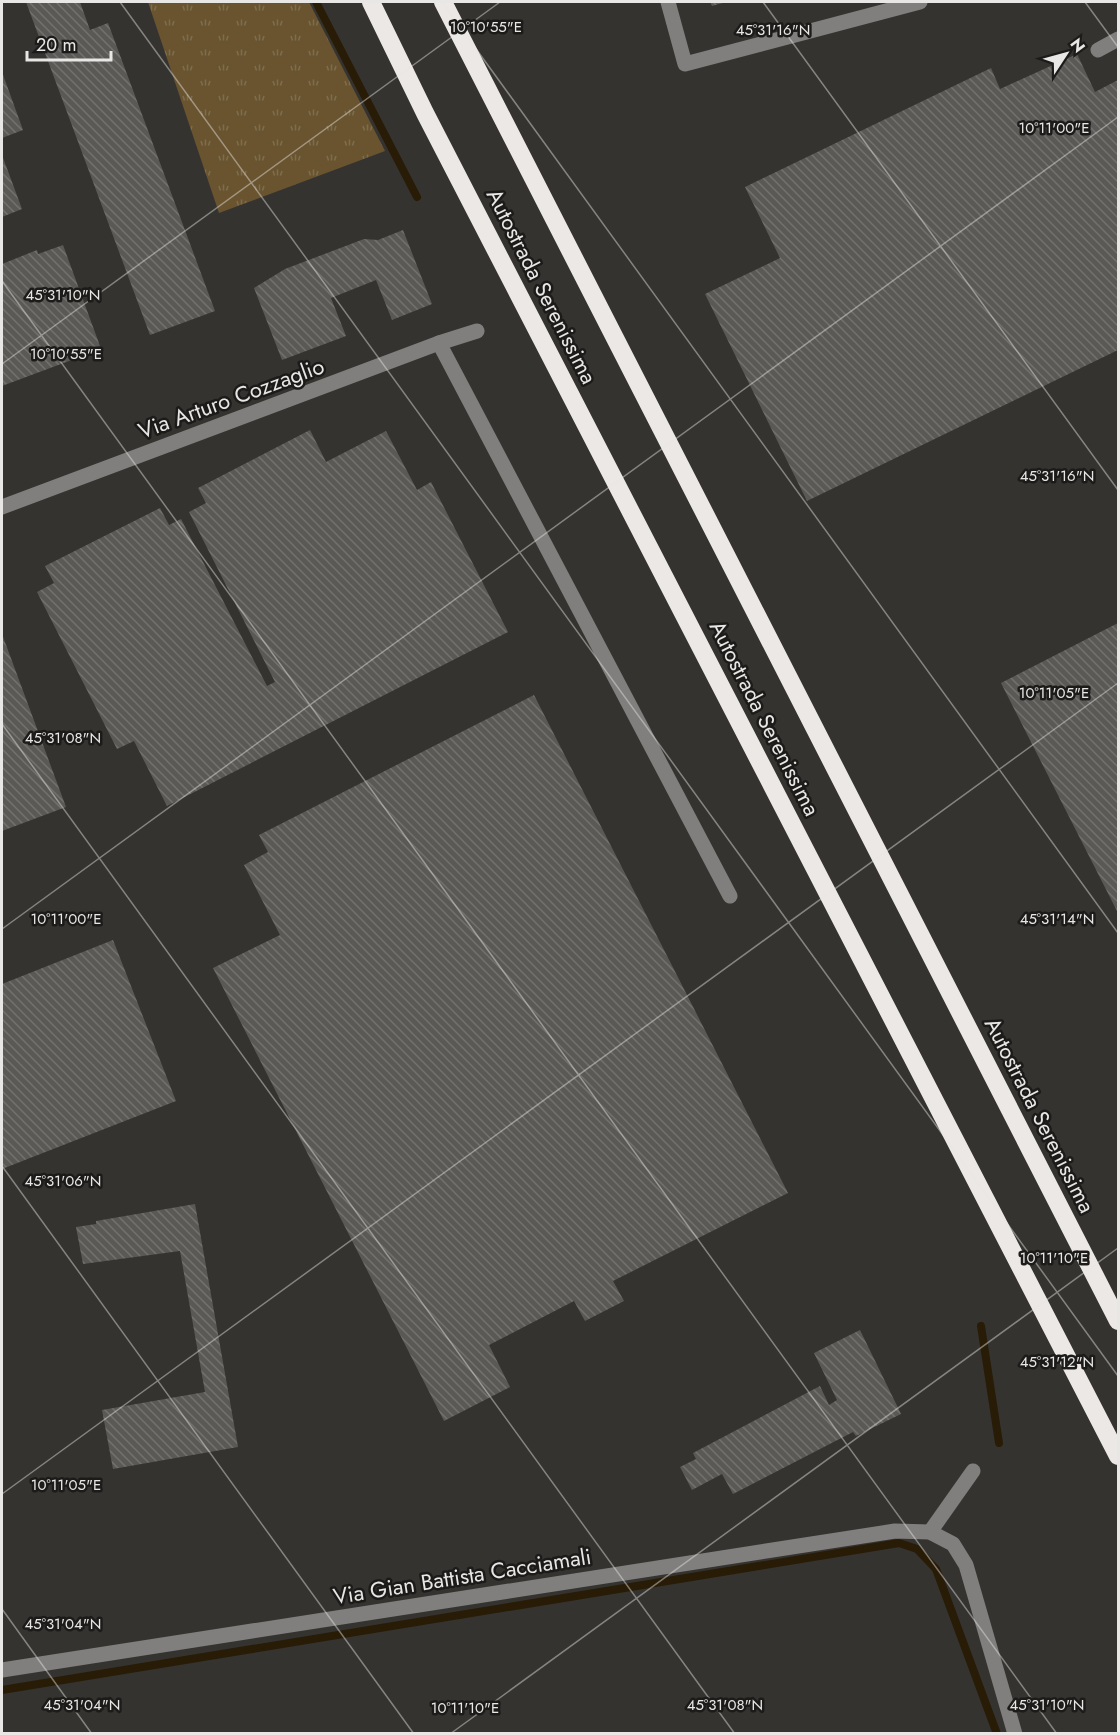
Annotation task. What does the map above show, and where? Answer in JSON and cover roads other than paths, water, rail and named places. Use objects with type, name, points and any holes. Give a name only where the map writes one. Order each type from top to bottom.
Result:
[{"type":"highway","name":"Autostrada Serenissima","points":[[371,2],[442,145],[1119,1456]]},
{"type":"highway","name":"Autostrada Serenissima","points":[[444,2],[1119,1321]]},
{"type":"street","points":[[668,2],[685,64],[921,2]]},
{"type":"street","points":[[1098,50],[1119,39]]},
{"type":"street","name":"Via Arturo Cozzaglio","points":[[2,507],[477,331]]},
{"type":"street","points":[[439,344],[730,896]]},
{"type":"street","points":[[973,1471],[930,1532],[952,1544],[966,1565],[1015,1734]]},
{"type":"street","name":"Via Gian Battista Cacciamali","points":[[2,1670],[895,1531],[930,1532]]},
{"type":"waterway","points":[[316,2],[417,197]]},
{"type":"waterway","points":[[981,1326],[999,1443]]},
{"type":"waterway","points":[[2,1690],[899,1543],[917,1549],[936,1569],[997,1734]]}]
